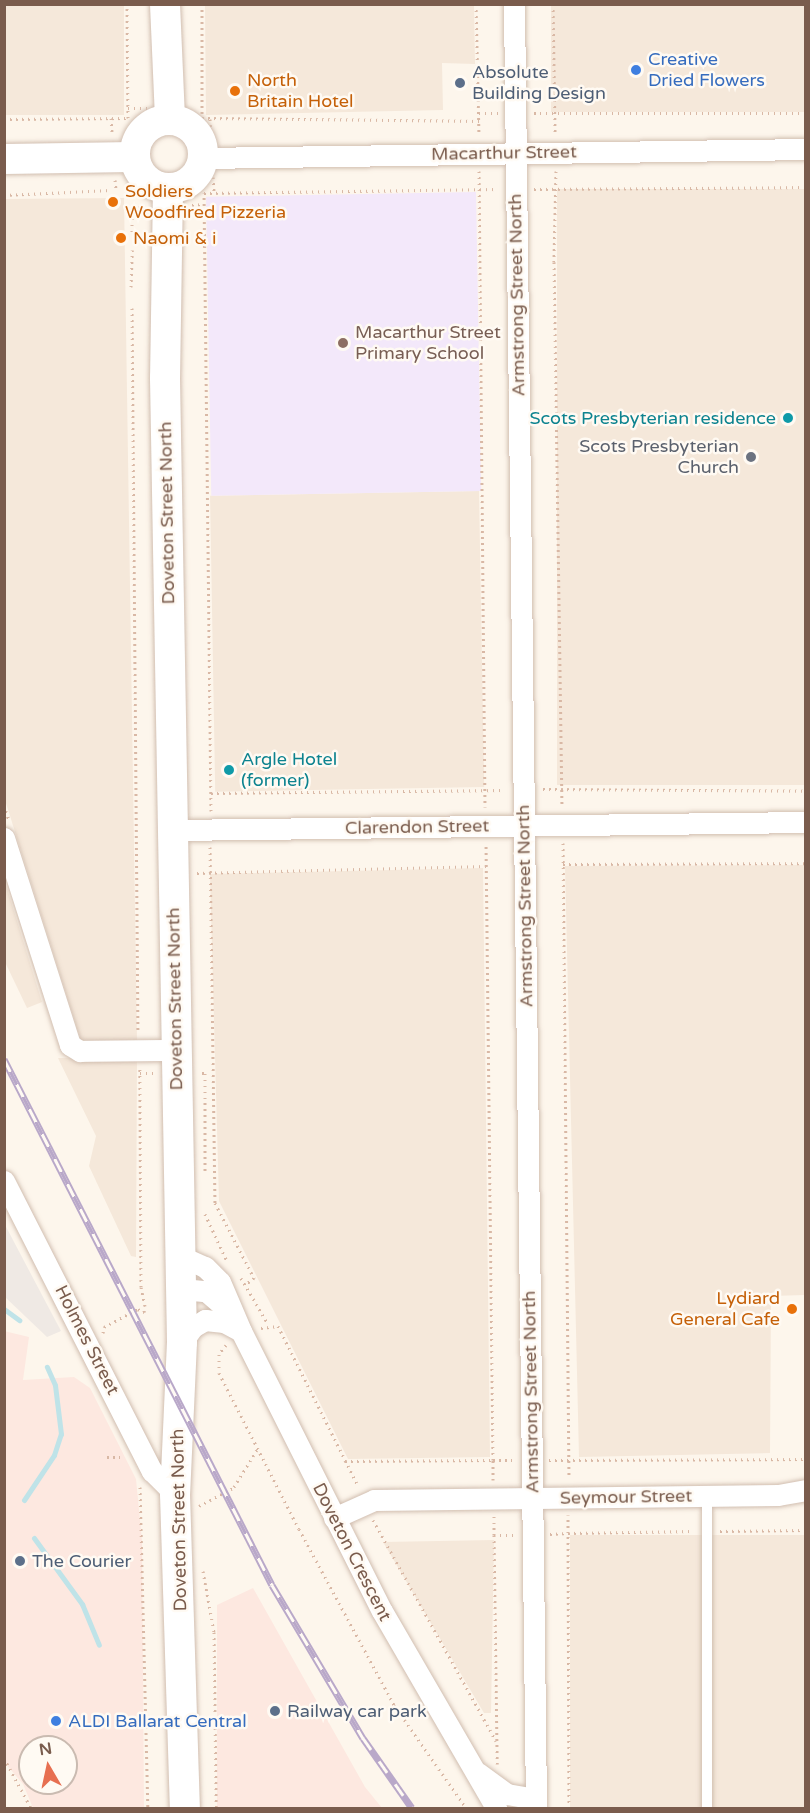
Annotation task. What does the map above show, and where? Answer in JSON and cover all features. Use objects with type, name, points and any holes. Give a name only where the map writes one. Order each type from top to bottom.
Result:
[{"type":"main road","points":[[165,4],[170,119]]},
{"type":"main road","points":[[170,119],[195,130],[203,149],[202,158],[190,181],[168,189],[149,183],[134,158],[135,146],[148,126],[170,119]]},
{"type":"main road","points":[[4,159],[134,158]]},
{"type":"main road","name":"Doveton Street North","points":[[168,189],[165,378],[172,830],[169,1062],[181,1289],[185,1809]]},
{"type":"street","name":"Armstrong Street North","points":[[514,4],[536,1804]]},
{"type":"street","name":"Macarthur Street","points":[[202,158],[806,149]]},
{"type":"street","name":"Clarendon Street","points":[[172,830],[806,822]]},
{"type":"street","points":[[4,838],[70,1045],[81,1051],[139,1051],[169,1062]]},
{"type":"street","name":"Holmes Street","points":[[4,1181],[152,1471],[183,1502]]},
{"type":"street","name":"Doveton Crescent","points":[[180,1256],[201,1265],[216,1277],[239,1329],[334,1518],[416,1673],[474,1768],[483,1791],[496,1809]]},
{"type":"street","name":"Doveton Crescent","points":[[181,1289],[206,1291],[239,1329]]},
{"type":"street","points":[[182,1342],[193,1327],[205,1320],[224,1322],[239,1329]]},
{"type":"street","name":"Seymour Street","points":[[778,1495],[806,1490]]},
{"type":"street","name":"Seymour Street","points":[[334,1518],[366,1502],[778,1495],[806,1499]]},
{"type":"street","name":"Doveton Crescent","points":[[474,1768],[502,1792],[536,1804]]},
{"type":"lane","points":[[707,1496],[707,1809]]},
{"type":"path","points":[[4,119],[128,118],[127,4]]},
{"type":"path","points":[[202,4],[202,118],[404,122],[479,121],[476,4]]},
{"type":"path","points":[[553,4],[555,112],[806,113]]},
{"type":"path","points":[[806,187],[556,189],[554,262],[561,789],[806,791]]},
{"type":"path","points":[[211,793],[485,790],[479,189],[204,193],[210,830],[216,1203],[254,1278],[246,1284]]},
{"type":"path","points":[[4,195],[111,190]]},
{"type":"path","points":[[132,208],[132,232]]},
{"type":"path","points":[[130,287],[132,250]]},
{"type":"path","points":[[132,308],[139,1051]]},
{"type":"path","points":[[806,863],[563,864],[569,1460],[806,1459]]},
{"type":"path","points":[[172,874],[487,866],[493,1460],[345,1461]]},
{"type":"path","points":[[97,1330],[104,1332],[104,1327],[138,1309],[144,1312],[141,1287],[140,1073],[169,1062]]},
{"type":"path","points":[[197,1073],[215,1072]]},
{"type":"path","points":[[204,1182],[205,1073]]},
{"type":"path","points":[[204,1210],[206,1220]]},
{"type":"path","points":[[466,1809],[393,1706],[258,1448],[218,1365],[222,1348],[239,1329],[278,1326],[366,1502],[495,1741]]},
{"type":"path","points":[[183,1502],[234,1487],[258,1448]]},
{"type":"path","points":[[106,1457],[127,1455]]},
{"type":"path","points":[[140,1482],[148,1809]]},
{"type":"path","points":[[569,1809],[571,1647],[568,1533],[806,1530]]},
{"type":"path","points":[[494,1535],[497,1768]]},
{"type":"path","points":[[202,1566],[214,1632],[216,1809]]},
{"type":"path","points":[[4,1758],[31,1809]]},
{"type":"shaded area","points":[[4,5],[124,5],[124,115],[4,115]]},
{"type":"shaded area","points":[[205,5],[474,5],[475,64],[442,63],[443,110],[206,115]]},
{"type":"shaded area","points":[[551,5],[805,5],[805,112],[551,112]]},
{"type":"shaded area","points":[[557,189],[805,189],[805,785],[557,785]]},
{"type":"shaded area","name":"Macarthur Street Primary School","points":[[476,192],[481,491],[211,496],[206,197]]},
{"type":"shaded area","points":[[124,198],[137,1040],[81,1041],[5,800],[4,199]]},
{"type":"shaded area","points":[[479,491],[484,787],[215,792],[210,496]]},
{"type":"shaded area","points":[[805,865],[805,1295],[771,1296],[770,1453],[579,1457],[565,866]]},
{"type":"shaded area","points":[[483,868],[490,1457],[348,1459],[219,1201],[210,874]]},
{"type":"shaded area","points":[[5,882],[42,1002],[27,1008],[5,962]]},
{"type":"shaded area","points":[[58,1058],[137,1058],[136,1257],[131,1256],[89,1166],[96,1136]]},
{"type":"shaded area","points":[[4,1223],[61,1331],[47,1337],[5,1297]]},
{"type":"shaded area","points":[[4,1331],[29,1337],[23,1380],[74,1377],[90,1388],[136,1479],[142,1541],[144,1808],[33,1808],[28,1795],[78,1795],[78,1735],[18,1735],[18,1778],[5,1763]]},
{"type":"shaded area","points":[[570,1535],[805,1535],[805,1808],[570,1808]]},
{"type":"shaded area","points":[[494,1540],[491,1713],[484,1713],[383,1542]]},
{"type":"shaded area","name":"Railway car park","points":[[253,1588],[365,1787],[382,1808],[217,1808],[217,1605]]},
{"type":"waterway","points":[[4,1309],[19,1320]]},
{"type":"waterway","points":[[24,1500],[54,1455],[61,1434],[55,1385],[47,1367]]},
{"type":"waterway","points":[[34,1538],[82,1604],[99,1645]]},
{"type":"railway","points":[[4,1059],[272,1585],[363,1738],[412,1808]]},
{"type":"place","name":"Creative Dried Flowers","points":[[636,70]]},
{"type":"place","name":"Absolute Building Design","points":[[460,83]]},
{"type":"place","name":"North Britain Hotel","points":[[235,91]]},
{"type":"place","name":"Soldiers Woodfired Pizzeria","points":[[113,202]]},
{"type":"place","name":"Naomi & i","points":[[121,238]]},
{"type":"place","name":"Macarthur Street Primary School","points":[[343,343]]},
{"type":"place","name":"Scots Presbyterian residence","points":[[788,418]]},
{"type":"place","name":"Scots Presbyterian Church","points":[[751,457]]},
{"type":"place","name":"Argle Hotel (former)","points":[[229,770]]},
{"type":"place","name":"Lydiard General Cafe","points":[[792,1309]]},
{"type":"place","name":"The Courier","points":[[20,1561]]},
{"type":"place","name":"Railway car park","points":[[275,1711]]},
{"type":"place","name":"ALDI Ballarat Central","points":[[56,1721]]}]
